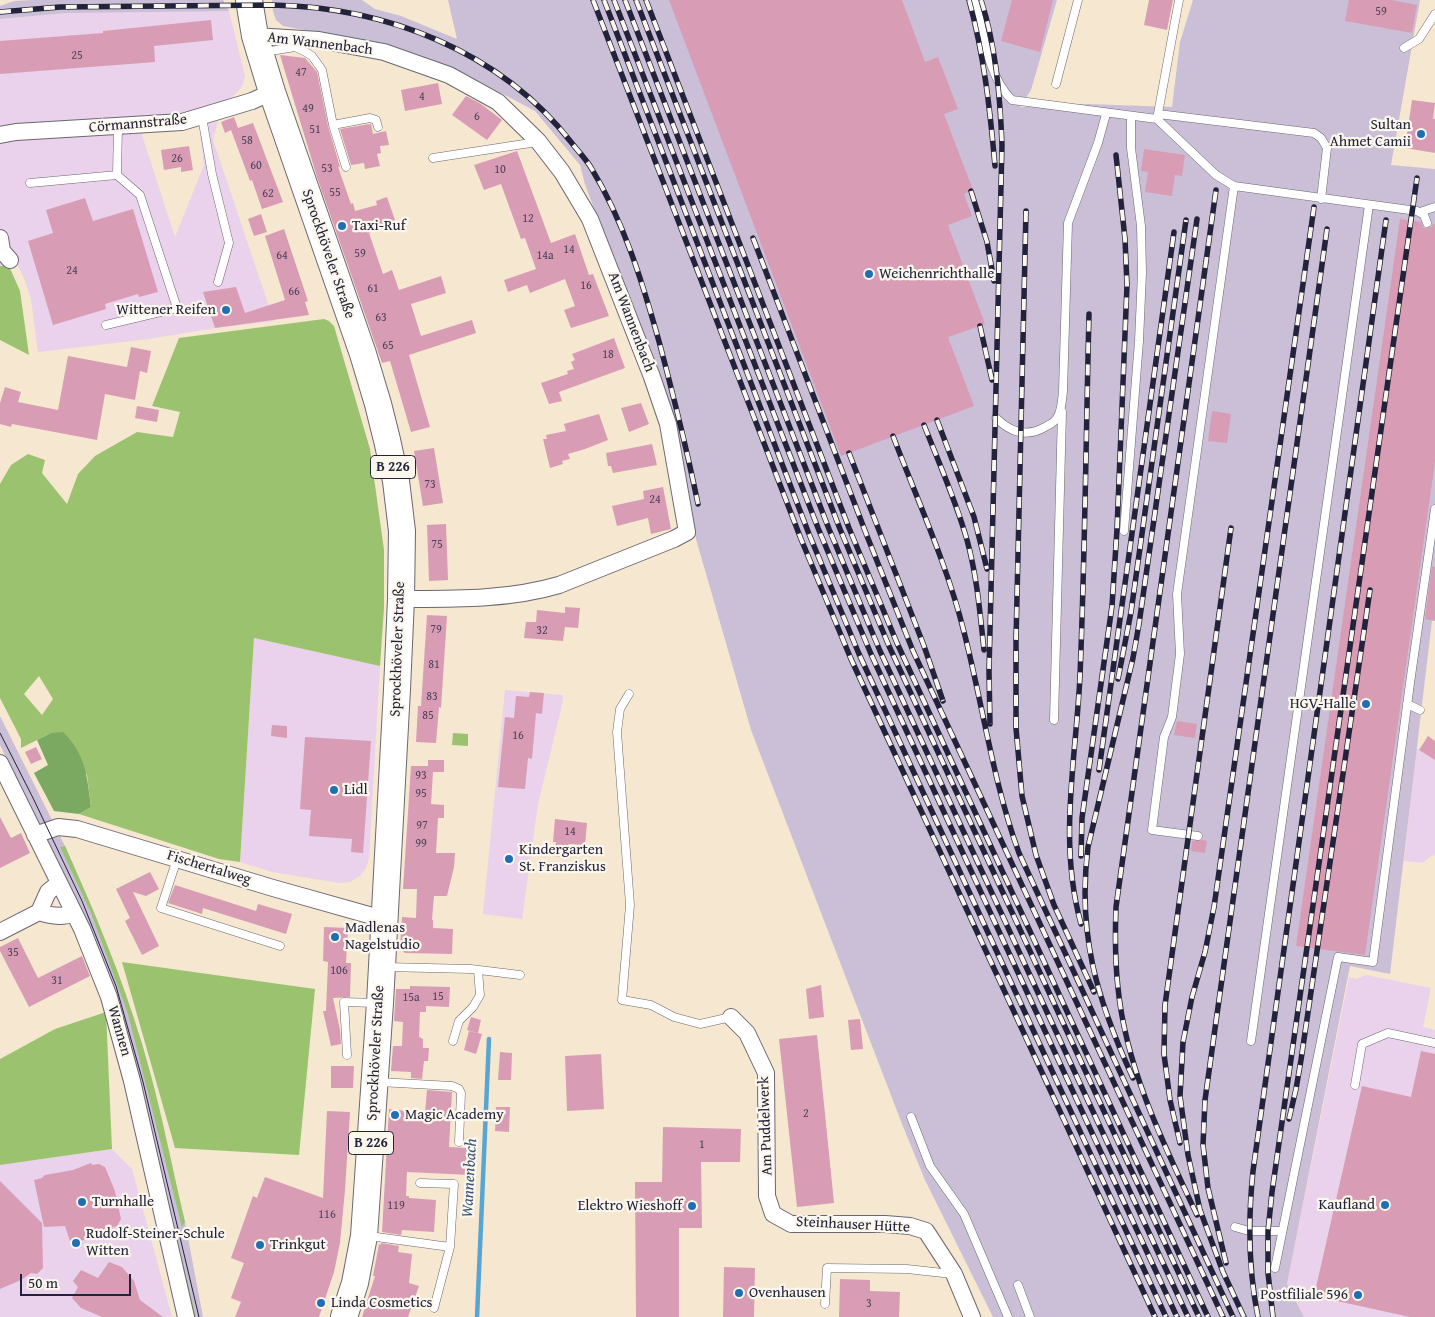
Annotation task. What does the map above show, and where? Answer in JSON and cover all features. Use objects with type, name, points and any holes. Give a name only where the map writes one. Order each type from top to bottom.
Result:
[{"type":"main road","name":"Sprockhöveler Straße","points":[[249,0],[257,44],[272,92],[363,354],[388,440],[396,481],[402,531],[401,598],[380,1003],[364,1236],[355,1284],[344,1317]]},
{"type":"street","name":"Am Wannenbach","points":[[257,44],[319,40],[384,52],[449,75],[498,102],[538,141],[562,172],[590,219],[652,377],[668,424],[687,532],[665,543],[559,585],[541,590],[504,595],[455,598],[401,598]]},
{"type":"street","name":"Cörmannstraße","points":[[0,135],[16,132],[182,122],[252,101],[272,92]]},
{"type":"street","points":[[0,238],[2,251],[10,260]]},
{"type":"street","name":"Wannen","points":[[0,763],[74,913],[97,965],[119,1031],[186,1317]]},
{"type":"street","name":"Fischertalweg","points":[[35,835],[49,829],[66,827],[92,833],[383,918]]},
{"type":"street","points":[[0,932],[39,912],[48,892],[59,883]]},
{"type":"street","points":[[39,912],[57,916],[67,916],[74,913]]},
{"type":"street","name":"Am Puddelwerk","points":[[731,1017],[747,1033],[766,1073],[767,1196],[773,1214]]},
{"type":"street","name":"Steinhauser Hütte","points":[[773,1214],[791,1224],[885,1224],[910,1226],[926,1231],[954,1274],[972,1317]]},
{"type":"lane","points":[[975,0],[992,70],[1003,92],[1012,100],[1106,114],[1158,117],[1314,133],[1321,138],[1327,148],[1321,199]]},
{"type":"lane","points":[[1056,84],[1078,0]]},
{"type":"lane","points":[[1158,117],[1179,0]]},
{"type":"lane","points":[[1404,48],[1419,39],[1435,14]]},
{"type":"lane","points":[[257,44],[295,48],[312,56],[322,70],[333,125],[346,167]]},
{"type":"lane","points":[[1054,720],[1068,223],[1098,143],[1106,114]]},
{"type":"lane","points":[[1124,530],[1138,359],[1142,274],[1141,226],[1131,148],[1131,116]]},
{"type":"lane","points":[[202,117],[212,174],[229,243],[218,282]]},
{"type":"lane","points":[[1158,117],[1216,175],[1234,186],[1420,212],[1435,207]]},
{"type":"lane","points":[[333,125],[370,118],[376,120],[378,127]]},
{"type":"lane","points":[[117,175],[118,126]]},
{"type":"lane","points":[[433,158],[538,141]]},
{"type":"lane","points":[[30,182],[117,175],[140,195],[176,308],[106,325]]},
{"type":"lane","points":[[1198,836],[1152,830],[1164,737],[1172,717],[1179,661],[1177,594],[1234,186]]},
{"type":"lane","points":[[1251,1041],[1369,205]]},
{"type":"lane","points":[[1420,212],[1426,218],[1426,223]]},
{"type":"lane","points":[[996,418],[1012,430],[1021,433],[1032,433],[1044,428],[1057,418],[1062,400]]},
{"type":"lane","points":[[1275,1268],[1338,957],[1373,962],[1435,509]]},
{"type":"lane","points":[[628,694],[620,709],[617,732],[630,905],[622,1000],[651,1005],[674,1017],[700,1024],[731,1017]]},
{"type":"lane","points":[[1408,704],[1420,710]]},
{"type":"lane","points":[[177,859],[161,908],[280,946]]},
{"type":"lane","points":[[381,967],[478,970],[520,975]]},
{"type":"lane","points":[[453,1041],[459,1020],[473,1007],[480,994],[478,970]]},
{"type":"lane","points":[[347,1055],[344,1002],[380,1003]]},
{"type":"lane","points":[[1355,1085],[1362,1044],[1388,1033],[1435,1042]]},
{"type":"lane","points":[[374,1082],[452,1086],[459,1089],[461,1093],[459,1142]]},
{"type":"lane","points":[[911,1117],[930,1166],[964,1214],[1008,1317]]},
{"type":"lane","points":[[420,1183],[454,1184],[450,1247],[434,1308]]},
{"type":"lane","points":[[1235,1226],[1249,1231],[1282,1231]]},
{"type":"lane","points":[[364,1236],[450,1247]]},
{"type":"lane","points":[[825,1304],[827,1268],[908,1270],[954,1274]]},
{"type":"lane","points":[[1018,1285],[1030,1317]]},
{"type":"shaded area","points":[[223,0],[229,11],[67,13],[0,19],[0,6],[14,1]]},
{"type":"shaded area","points":[[272,0],[362,0],[375,9],[401,16],[457,39],[448,0],[1057,0],[1031,90],[1020,107],[1088,104],[1172,107],[1180,42],[1193,0],[1420,0],[1391,165],[1435,169],[1435,595],[1390,974],[1350,966],[1287,1284],[1304,1317],[993,1317],[925,1180],[751,730],[696,539],[675,431],[585,184],[580,165],[535,111],[462,72],[381,44],[283,26],[276,20]]},
{"type":"shaded area","points":[[229,11],[245,76],[240,89],[225,101],[185,114],[156,116],[142,135],[175,237],[204,165],[199,127],[218,121],[213,140],[274,321],[149,339],[38,352],[31,299],[24,278],[18,266],[0,266],[0,19],[67,13]]},
{"type":"shaded area","points":[[254,638],[380,666],[369,858],[366,868],[360,876],[350,882],[339,883],[272,872],[240,862]]},
{"type":"shaded area","name":"Kindergarten St. Franziskus","points":[[505,690],[563,695],[538,804],[522,919],[483,914]]},
{"type":"shaded area","points":[[0,716],[65,846],[94,912],[132,1013],[143,1047],[185,1222],[203,1317],[193,1317],[83,917],[0,745]]},
{"type":"shaded area","points":[[1416,748],[1435,760],[1435,856],[1432,855],[1423,863],[1404,861]]},
{"type":"shaded area","points":[[1366,975],[1431,988],[1423,1027],[1435,1030],[1435,1317],[1304,1317],[1287,1284],[1349,977],[1356,979]]},
{"type":"shaded area","name":"Rudolf-Steiner-Schule Witten","points":[[112,1149],[132,1169],[172,1317],[0,1317],[0,1165]]},
{"type":"green space","points":[[0,266],[9,266],[20,291],[29,355],[0,340]]},
{"type":"green space","points":[[324,319],[334,326],[370,449],[384,550],[384,608],[380,666],[254,638],[240,862],[219,859],[79,814],[91,807],[87,775],[51,733],[21,748],[21,739],[0,698],[0,484],[11,465],[28,454],[45,460],[42,473],[67,504],[78,474],[95,456],[137,432],[173,437],[180,412],[152,406],[179,338]],"holes":[[[39,676],[53,699],[42,715],[24,694]]]},
{"type":"green space","points":[[63,732],[77,749],[86,776],[91,807],[79,814],[54,811],[34,773],[48,765],[37,740],[51,733]]},
{"type":"green space","points":[[453,733],[468,734],[468,746],[452,745]]},
{"type":"green space","points":[[65,846],[97,919],[142,1044],[160,1110],[185,1222],[182,1227],[128,1014],[91,913],[60,847]]},
{"type":"green space","points":[[122,962],[315,989],[299,1155],[175,1148]]},
{"type":"green space","points":[[106,1012],[112,1149],[0,1165],[0,1059],[55,1029]]},
{"type":"green space","points":[[130,1050],[132,1050],[196,1317],[193,1317]]},
{"type":"building","name":"Weichenrichthalle","points":[[669,0],[902,0],[925,62],[938,57],[958,109],[944,114],[973,190],[964,194],[972,216],[948,225],[985,324],[948,337],[974,406],[841,456]]},
{"type":"building","points":[[1012,0],[1053,0],[1040,52],[1001,41]]},
{"type":"building","points":[[1149,0],[1173,0],[1167,30],[1144,25]]},
{"type":"building","points":[[1349,0],[1392,0],[1417,5],[1412,33],[1345,21]]},
{"type":"building","points":[[211,20],[213,40],[154,46],[155,62],[0,74],[0,41],[103,33],[103,31]]},
{"type":"building","points":[[280,55],[305,58],[317,72],[328,126],[340,167],[338,167],[355,211],[377,205],[376,201],[387,197],[396,223],[369,233],[383,274],[392,270],[399,290],[441,276],[446,293],[411,304],[421,336],[472,320],[476,333],[409,355],[430,427],[411,432],[390,361],[382,363],[317,177]]},
{"type":"building","points":[[438,83],[442,104],[405,111],[401,90]]},
{"type":"building","points":[[466,96],[481,104],[502,120],[487,140],[452,115]]},
{"type":"building","name":"Sultan Ahmet Camii","points":[[1412,100],[1435,103],[1433,119],[1435,119],[1435,153],[1405,148]]},
{"type":"building","points":[[234,117],[238,128],[253,123],[283,202],[262,209],[231,130],[225,133],[221,122]]},
{"type":"building","points":[[371,124],[373,134],[386,131],[389,145],[380,146],[381,153],[377,154],[380,166],[365,169],[364,163],[351,165],[340,129]]},
{"type":"building","points":[[189,146],[193,170],[181,172],[181,167],[164,170],[161,150]]},
{"type":"building","points":[[1144,149],[1185,155],[1182,176],[1175,175],[1172,196],[1145,192],[1148,172],[1141,171]]},
{"type":"building","points":[[517,151],[551,243],[575,234],[589,275],[593,274],[609,316],[571,328],[564,310],[575,306],[565,279],[530,293],[527,285],[508,292],[504,280],[536,269],[525,238],[521,239],[501,184],[484,190],[474,165]]},
{"type":"building","points":[[85,198],[93,221],[133,209],[158,292],[139,297],[138,294],[105,304],[106,309],[53,325],[28,241],[53,233],[46,210]]},
{"type":"building","points":[[261,214],[267,232],[254,236],[248,219]]},
{"type":"building","name":"HGV-Halle","points":[[1400,219],[1421,222],[1423,227],[1427,229],[1435,224],[1435,462],[1365,955],[1296,946]]},
{"type":"building","points":[[284,229],[308,301],[305,302],[309,315],[215,328],[203,292],[236,287],[245,313],[285,300],[265,236]]},
{"type":"building","points":[[614,338],[625,368],[559,392],[562,401],[549,404],[541,383],[568,374],[567,371],[574,369],[571,362],[575,360],[572,354]]},
{"type":"building","points":[[131,347],[151,351],[147,373],[140,371],[135,400],[105,394],[97,440],[12,424],[11,427],[0,424],[0,403],[5,387],[21,392],[18,402],[58,410],[68,356],[127,367]]},
{"type":"building","points":[[641,403],[649,424],[629,432],[621,408]]},
{"type":"building","points":[[137,406],[159,410],[157,422],[135,418]]},
{"type":"building","points":[[1212,411],[1231,414],[1227,443],[1208,441]]},
{"type":"building","points":[[599,414],[608,440],[568,454],[570,459],[562,461],[563,464],[550,468],[543,439],[547,439],[546,435],[566,431],[564,424]]},
{"type":"building","points":[[652,444],[657,465],[613,473],[611,466],[608,466],[606,453]]},
{"type":"building","points":[[434,448],[443,503],[423,506],[414,451]]},
{"type":"building","points":[[663,487],[671,529],[651,534],[648,518],[617,526],[612,506],[644,499],[643,491]]},
{"type":"building","points":[[446,524],[448,580],[429,581],[427,525]]},
{"type":"building","points":[[1432,566],[1435,567],[1435,621],[1425,619]]},
{"type":"building","points":[[565,607],[580,608],[578,628],[565,627],[563,641],[524,638],[526,622],[536,622],[537,610],[565,613]]},
{"type":"building","points":[[427,615],[447,616],[441,708],[439,707],[436,743],[416,742],[418,706],[421,706]]},
{"type":"building","points":[[530,692],[544,693],[542,714],[536,713],[532,759],[528,758],[525,789],[498,787],[505,717],[514,718],[516,696],[529,697]]},
{"type":"building","points":[[1177,721],[1197,724],[1195,738],[1174,735]]},
{"type":"building","points":[[272,725],[287,726],[287,738],[271,736]]},
{"type":"building","points":[[1428,736],[1435,741],[1435,760],[1419,750]]},
{"type":"building","name":"Lidl","points":[[305,737],[371,741],[363,853],[351,852],[352,839],[309,836],[311,810],[300,809]]},
{"type":"building","points":[[36,747],[42,759],[31,764],[25,752]]},
{"type":"building","points":[[428,760],[444,760],[444,772],[433,772],[431,804],[444,805],[444,818],[438,818],[436,853],[455,853],[454,867],[447,896],[434,896],[432,920],[433,928],[453,929],[452,954],[405,953],[400,949],[402,917],[416,918],[417,889],[403,889],[411,766],[428,766]]},
{"type":"building","points":[[0,817],[11,838],[21,833],[30,853],[0,868]]},
{"type":"building","points":[[555,819],[587,823],[585,845],[569,844],[568,858],[554,856],[556,842],[553,842]]},
{"type":"building","points":[[1192,841],[1207,841],[1205,853],[1191,851]]},
{"type":"building","points":[[150,872],[159,889],[146,896],[133,892],[159,946],[142,955],[125,921],[130,918],[116,889]]},
{"type":"building","points":[[175,885],[256,911],[258,904],[292,914],[286,934],[203,908],[202,914],[168,903]]},
{"type":"building","points":[[324,927],[348,928],[346,963],[351,963],[350,997],[333,998],[341,1044],[331,1046],[323,1011],[326,1011],[328,962],[323,961]]},
{"type":"building","points":[[18,938],[38,978],[82,956],[90,976],[29,1007],[0,951],[0,947]]},
{"type":"building","points":[[821,985],[824,1017],[809,1019],[806,989]]},
{"type":"building","points":[[410,986],[450,987],[449,1007],[426,1006],[426,1012],[420,1012],[419,1037],[423,1039],[423,1048],[429,1048],[428,1061],[424,1061],[422,1079],[411,1078],[411,1072],[391,1071],[393,1046],[402,1046],[403,1022],[394,1021],[396,989],[410,989]]},
{"type":"building","points":[[471,1017],[481,1020],[478,1033],[467,1030]]},
{"type":"building","points":[[860,1019],[863,1049],[851,1050],[848,1020]]},
{"type":"building","points":[[469,1031],[482,1034],[476,1054],[464,1050]]},
{"type":"building","points":[[817,1035],[834,1203],[797,1207],[779,1039]]},
{"type":"building","name":"Kaufland","points":[[1421,1051],[1435,1054],[1435,1317],[1410,1317],[1314,1296],[1362,1086],[1411,1097]]},
{"type":"building","points":[[500,1052],[512,1053],[511,1080],[498,1080]]},
{"type":"building","points":[[601,1054],[604,1109],[567,1111],[565,1056]]},
{"type":"building","points":[[331,1066],[354,1066],[353,1088],[331,1088]]},
{"type":"building","points":[[427,1090],[452,1092],[449,1147],[468,1148],[467,1162],[471,1162],[471,1175],[407,1172],[406,1196],[409,1196],[409,1198],[436,1200],[434,1232],[402,1230],[401,1235],[382,1232],[389,1109],[425,1113]]},
{"type":"building","points":[[496,1107],[510,1107],[509,1132],[495,1131]]},
{"type":"building","points":[[327,1111],[350,1112],[340,1243],[334,1272],[319,1317],[235,1317],[241,1302],[231,1298],[244,1263],[231,1258],[253,1196],[257,1198],[265,1177],[323,1198]]},
{"type":"building","points":[[663,1127],[741,1129],[740,1162],[701,1162],[702,1228],[679,1228],[679,1317],[636,1317],[635,1182],[662,1182]]},
{"type":"building","name":"Turnhalle","points":[[91,1163],[92,1165],[99,1164],[105,1167],[115,1191],[121,1219],[117,1226],[89,1235],[88,1240],[70,1241],[65,1226],[44,1227],[34,1180],[45,1175],[73,1170]]},
{"type":"building","points":[[0,1181],[42,1223],[43,1268],[37,1274],[31,1273],[21,1280],[0,1289]]},
{"type":"building","points":[[381,1243],[399,1246],[398,1252],[412,1254],[409,1283],[419,1286],[408,1317],[362,1317],[375,1276],[373,1276],[379,1244],[381,1245]]},
{"type":"building","points":[[109,1262],[122,1267],[134,1281],[140,1300],[163,1317],[102,1317],[81,1308],[72,1298],[78,1287],[73,1281],[81,1270],[98,1278]]},
{"type":"building","name":"Ovenhausen","points":[[724,1267],[755,1268],[754,1317],[723,1317]]},
{"type":"building","points":[[840,1279],[870,1280],[870,1291],[900,1292],[899,1317],[839,1317]]},
{"type":"waterway","name":"Wannenbach","points":[[477,1317],[489,1039]]},
{"type":"tram line","points":[[0,733],[82,901],[116,986],[143,1082],[199,1317]]},
{"type":"railway","points":[[593,0],[801,539],[851,659],[1155,1317]]},
{"type":"railway","points":[[604,0],[809,534],[859,654],[1166,1317]]},
{"type":"railway","points":[[614,0],[818,528],[871,654],[1177,1317]]},
{"type":"railway","points":[[625,0],[829,529],[880,651],[1188,1317]]},
{"type":"railway","points":[[636,0],[840,529],[889,646],[1199,1317]]},
{"type":"railway","points":[[646,0],[849,528],[897,643],[1208,1317]]},
{"type":"railway","points":[[969,0],[986,82],[995,166]]},
{"type":"railway","points":[[981,0],[990,35],[996,71],[1002,145],[989,671],[990,724]]},
{"type":"railway","points":[[0,12],[60,7],[272,5],[315,8],[357,14],[398,25],[438,40],[475,59],[510,82],[542,110],[590,166],[623,231],[654,322],[698,504]]},
{"type":"railway","points":[[1081,856],[1082,818],[1112,606],[1117,529],[1127,285],[1125,239],[1116,155]]},
{"type":"railway","points":[[1273,1317],[1268,1273],[1268,1231],[1272,1192],[1417,178]]},
{"type":"railway","points":[[1197,1215],[1159,1133],[1129,1047],[1122,1018],[1118,988],[1115,927],[1116,907],[1216,190]]},
{"type":"railway","points":[[971,191],[987,242],[994,281]]},
{"type":"railway","points":[[1244,1317],[1223,1272],[1200,1210],[1188,1155],[1180,1096],[1183,1042],[1214,907],[1314,207]]},
{"type":"railway","points":[[1026,211],[1016,640],[1016,728],[1022,796],[1036,855],[1054,905],[1094,992]]},
{"type":"railway","points":[[1133,1078],[1109,1021],[1093,966],[1085,909],[1085,879],[1088,847],[1133,658],[1139,624],[1197,219]]},
{"type":"railway","points":[[1118,679],[1131,612],[1186,220]]},
{"type":"railway","points":[[1258,1317],[1252,1280],[1250,1244],[1253,1171],[1386,220]]},
{"type":"railway","points":[[1226,1263],[1208,1188],[1203,1145],[1205,1100],[1327,229]]},
{"type":"railway","points":[[1099,770],[1174,232]]},
{"type":"railway","points":[[753,238],[913,651],[1223,1317]]},
{"type":"railway","points":[[1081,924],[1074,893],[1071,862],[1070,800],[1080,676],[1089,314]]},
{"type":"railway","points":[[980,326],[992,380]]},
{"type":"railway","points":[[937,420],[974,517],[987,569]]},
{"type":"railway","points":[[924,425],[963,525],[976,581],[984,650]]},
{"type":"railway","points":[[893,436],[950,583],[971,660],[1002,799],[1019,853],[1233,1317]]},
{"type":"railway","points":[[849,453],[924,646],[943,701]]},
{"type":"railway","points":[[1180,1143],[1170,1100],[1164,1054],[1165,1005],[1231,528]]},
{"type":"railway","points":[[1289,1119],[1301,1060],[1370,590]]},
{"type":"place","name":"Sultan Ahmet Camii","points":[[1421,134]]},
{"type":"place","name":"Taxi-Ruf","points":[[342,226]]},
{"type":"place","name":"Weichenrichthalle","points":[[869,274]]},
{"type":"place","name":"Wittener Reifen","points":[[226,310]]},
{"type":"place","name":"HGV-Halle","points":[[1366,704]]},
{"type":"place","name":"Lidl","points":[[334,790]]},
{"type":"place","name":"Kindergarten St. Franziskus","points":[[509,859]]},
{"type":"place","name":"Madlenas Nagelstudio","points":[[335,937]]},
{"type":"place","name":"Magic Academy","points":[[395,1115]]},
{"type":"place","name":"Turnhalle","points":[[82,1202]]},
{"type":"place","name":"Kaufland","points":[[1385,1205]]},
{"type":"place","name":"Elektro Wieshoff","points":[[692,1206]]},
{"type":"place","name":"Rudolf-Steiner-Schule Witten","points":[[76,1243]]},
{"type":"place","name":"Trinkgut","points":[[260,1245]]},
{"type":"place","name":"Ovenhausen","points":[[739,1293]]},
{"type":"place","name":"Postfiliale 596","points":[[1358,1295]]},
{"type":"place","name":"Linda Cosmetics","points":[[321,1303]]}]
